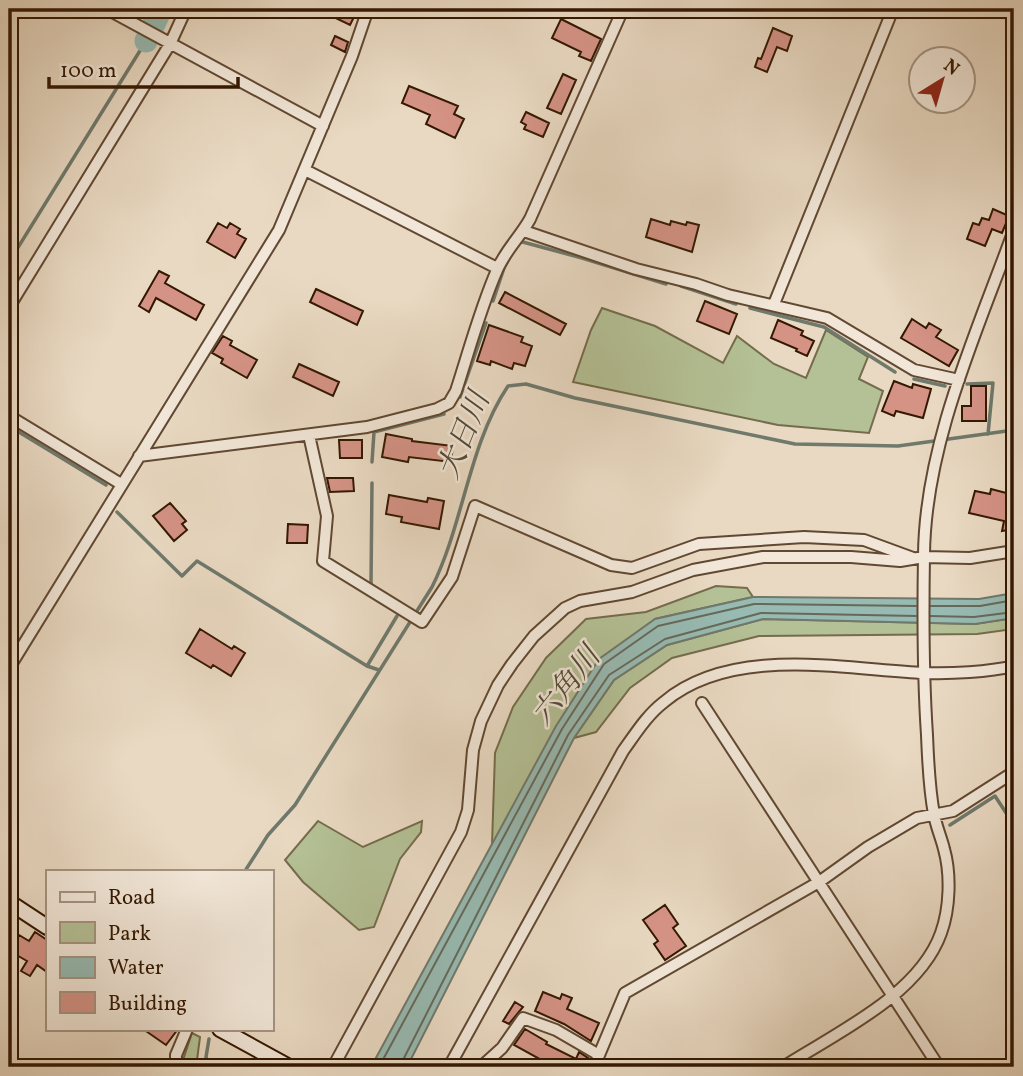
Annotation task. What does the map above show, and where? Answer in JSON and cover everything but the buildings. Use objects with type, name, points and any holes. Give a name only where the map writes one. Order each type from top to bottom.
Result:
[{"type":"main road","points":[[9,902],[46,926]]},
{"type":"main road","points":[[222,1030],[289,1067]]},
{"type":"street","points":[[107,9],[323,126]]},
{"type":"street","points":[[9,307],[170,44],[186,9]]},
{"type":"street","points":[[9,668],[279,230],[352,56],[368,9]]},
{"type":"street","points":[[139,456],[367,427],[437,409],[449,403],[456,391],[497,268],[514,239],[524,231],[623,9]]},
{"type":"street","points":[[774,304],[893,9]]},
{"type":"street","points":[[305,170],[497,268]]},
{"type":"street","points":[[783,1067],[894,997],[916,976],[934,950],[942,932],[948,888],[945,853],[934,814],[926,735],[920,560],[928,500],[947,422],[959,380],[1014,230]]},
{"type":"street","points":[[524,231],[636,269],[728,295],[827,318],[914,370],[959,380]]},
{"type":"street","points":[[9,416],[121,484]]},
{"type":"street","points":[[309,435],[327,516],[323,561],[422,622],[452,577],[475,506],[611,565],[632,568],[699,544],[804,537],[864,540],[920,560]]},
{"type":"street","points":[[333,1067],[461,832],[468,810],[473,750],[481,721],[498,685],[519,655],[547,623],[565,608],[580,601],[632,592],[694,570],[734,561],[798,556],[900,561],[970,558],[1014,551]]},
{"type":"street","points":[[449,1067],[623,751],[646,719],[666,700],[691,685],[750,667],[788,665],[925,669],[1014,666]]},
{"type":"street","points":[[702,702],[939,1067]]},
{"type":"street","points":[[594,1067],[625,993],[819,882],[917,818],[953,811],[1014,772]]},
{"type":"street","points":[[481,1067],[502,1048],[523,1018],[556,1030],[599,1055]]},
{"type":"street","points":[[177,1067],[176,1055],[187,1030]]},
{"type":"green space","points":[[602,308],[655,326],[723,363],[737,336],[774,364],[806,378],[826,330],[868,357],[859,379],[883,391],[869,433],[778,425],[573,382],[591,330]]},
{"type":"green space","points":[[716,586],[747,588],[753,597],[655,619],[492,845],[495,753],[513,707],[546,658],[586,619],[646,612]]},
{"type":"green space","points":[[1014,618],[1014,629],[977,634],[759,636],[672,658],[630,688],[596,732],[574,738],[614,680],[667,645],[763,619],[975,624]]},
{"type":"green space","points":[[318,821],[363,847],[422,821],[421,832],[400,859],[374,927],[359,930],[303,882],[285,860]]},
{"type":"green space","points":[[192,1033],[200,1037],[197,1060],[199,1067],[183,1067],[182,1063]]},
{"type":"water","points":[[1014,593],[1014,618],[975,624],[763,619],[667,645],[614,680],[574,738],[407,1067],[371,1067],[556,726],[599,659],[655,619],[753,597],[979,599]]},
{"type":"waterway","points":[[146,41],[161,9]]},
{"type":"waterway","points":[[9,262],[146,41]]},
{"type":"waterway","points":[[518,243],[519,241],[582,258],[666,284]]},
{"type":"waterway","points":[[493,301],[512,253]]},
{"type":"waterway","points":[[681,286],[736,304]]},
{"type":"waterway","points":[[750,308],[824,327],[895,372]]},
{"type":"waterway","points":[[460,397],[486,323]]},
{"type":"waterway","points":[[914,379],[945,386]]},
{"type":"waterway","points":[[967,384],[993,383],[988,434]]},
{"type":"waterway","name":"大日川","points":[[246,870],[268,835],[295,805],[432,587],[452,537],[484,434],[508,386],[526,384],[575,398],[795,444],[898,446],[1014,430]]},
{"type":"waterway","points":[[372,462],[374,432],[444,414]]},
{"type":"waterway","points":[[9,426],[106,485]]},
{"type":"waterway","points":[[372,483],[373,587]]},
{"type":"waterway","points":[[117,512],[182,576],[197,561],[367,666],[379,670]]},
{"type":"waterway","points":[[367,666],[397,616]]},
{"type":"waterway","points":[[950,825],[995,796],[1014,825]]},
{"type":"waterway","name":"大日川","points":[[209,1039],[206,1057],[209,1067]]},
{"type":"water label","name":"六角川","points":[[567,687]]}]
